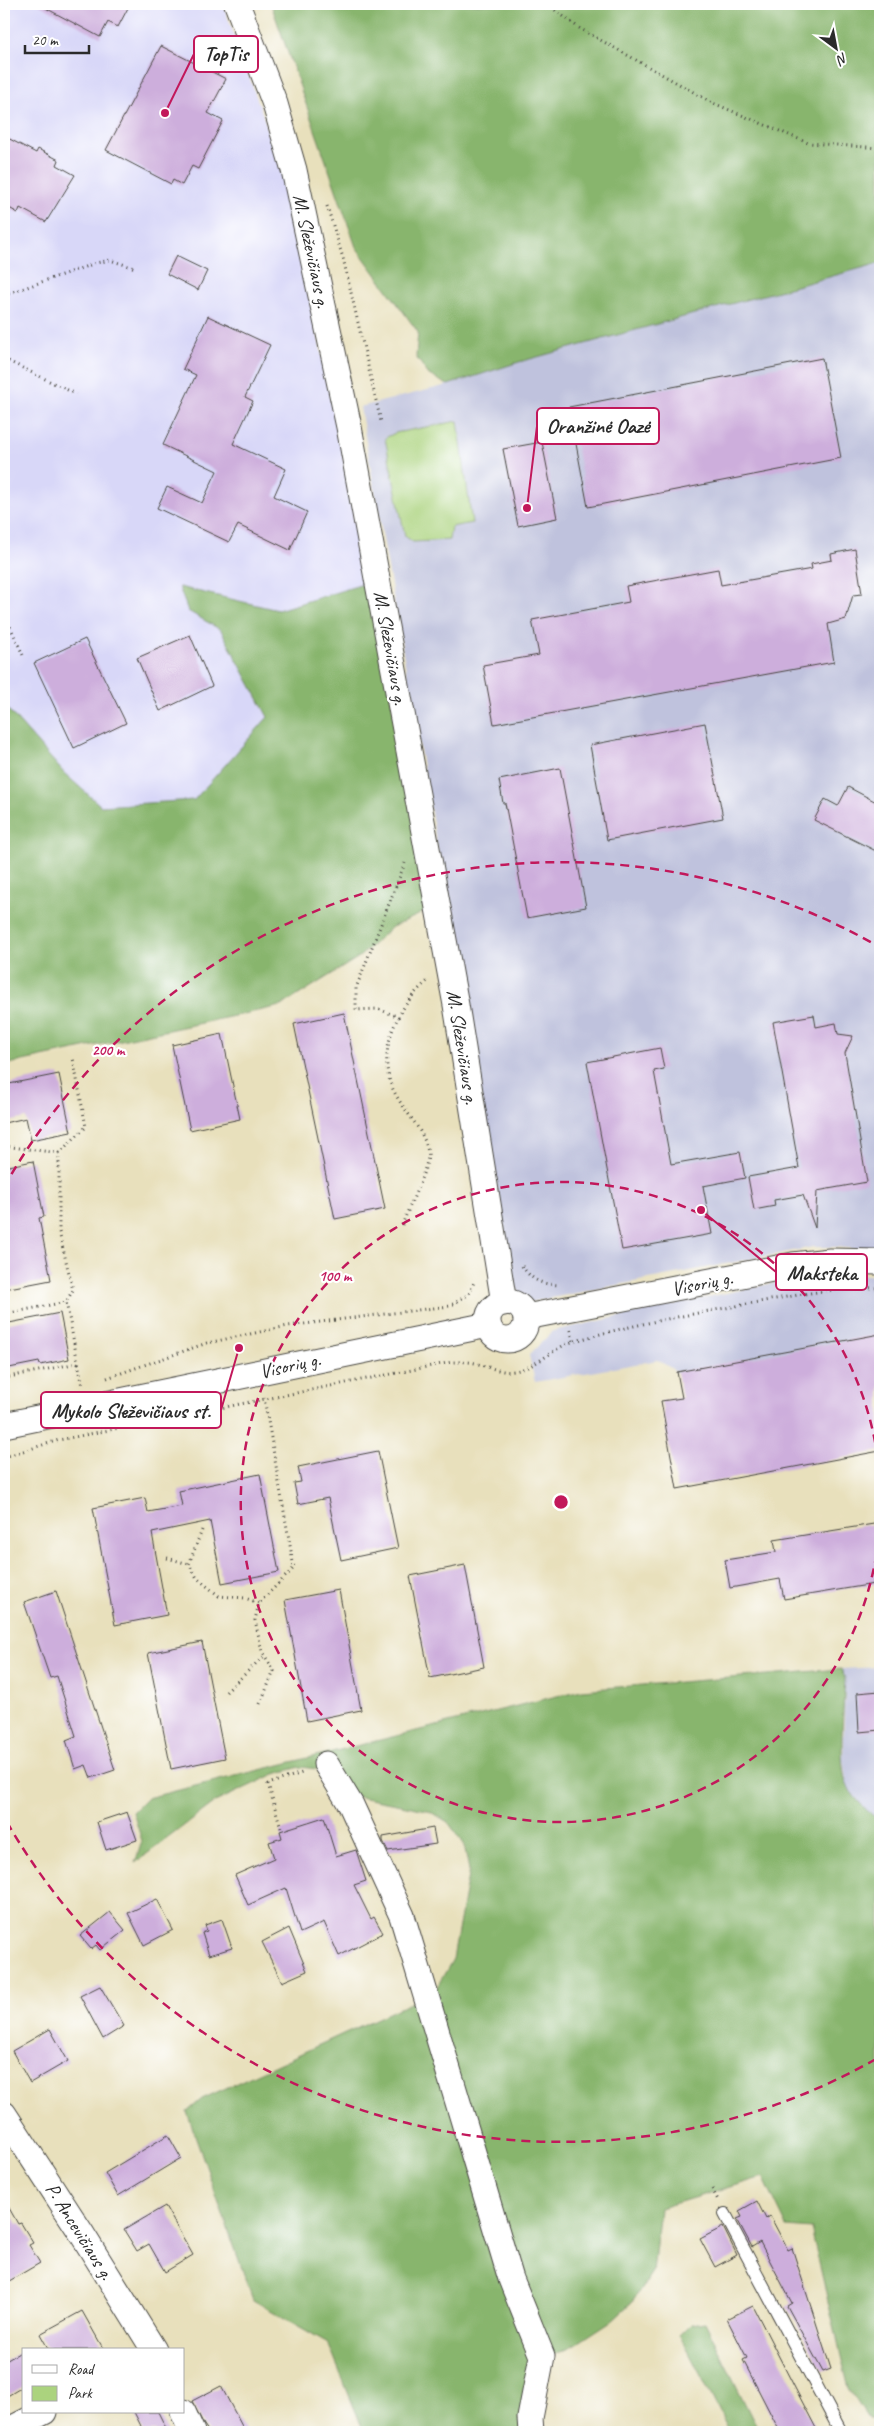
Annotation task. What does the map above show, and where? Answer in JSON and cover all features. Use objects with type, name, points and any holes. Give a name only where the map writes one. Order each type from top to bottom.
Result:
[{"type":"street","name":"M. Sleževičiaus g.","points":[[237,4],[275,104],[302,203],[379,580],[410,766],[450,974],[504,1302]]},
{"type":"street","name":"Visorių g.","points":[[526,1318],[793,1266],[830,1261],[880,1262]]},
{"type":"street","points":[[504,1302],[518,1306],[526,1318],[524,1330],[511,1340],[499,1339],[488,1325],[488,1319],[493,1308],[504,1302]]},
{"type":"street","name":"Visorių g.","points":[[4,1425],[488,1325]]},
{"type":"street","points":[[326,1764],[351,1804],[402,1916],[511,2279],[542,2356],[530,2418],[530,2432]]},
{"type":"street","name":"P. Ancevičiaus g.","points":[[4,2114],[79,2228],[153,2348]]},
{"type":"street","points":[[184,2414],[192,2432]]},
{"type":"street","points":[[5,2432],[43,2420]]},
{"type":"lane","points":[[725,2214],[841,2432]]},
{"type":"path","points":[[547,4],[580,28],[713,103],[808,143],[880,148]]},
{"type":"path","points":[[4,295],[96,263],[110,260],[135,268]]},
{"type":"path","points":[[4,359],[76,394]]},
{"type":"path","points":[[4,613],[23,655]]},
{"type":"path","points":[[399,1017],[378,1009],[356,1010],[356,988],[406,859]]},
{"type":"path","points":[[402,1224],[429,1156],[424,1137],[392,1088],[385,1061],[394,1025],[411,996],[428,980],[450,974]]},
{"type":"path","points":[[73,1058],[86,1127],[59,1153],[59,1232],[73,1290],[66,1302],[83,1386]]},
{"type":"path","points":[[4,1146],[59,1153]]},
{"type":"path","points":[[100,1381],[207,1343],[225,1339],[288,1326],[450,1306],[469,1294],[476,1283],[475,1276]]},
{"type":"path","points":[[4,1458],[59,1440],[452,1362],[477,1363],[498,1372],[515,1371],[531,1366],[550,1353],[572,1342],[663,1319],[796,1296],[880,1288]]},
{"type":"path","points":[[4,1314],[66,1302]]},
{"type":"path","points":[[4,1378],[78,1363]]},
{"type":"path","points":[[74,1388],[91,1384]]},
{"type":"path","points":[[260,1704],[274,1671],[262,1650],[255,1620],[259,1603],[294,1568],[264,1398]]},
{"type":"path","points":[[189,1564],[202,1530]]},
{"type":"path","points":[[168,1558],[189,1564],[197,1578],[219,1596],[245,1598],[259,1603]]},
{"type":"path","points":[[226,1692],[265,1656]]},
{"type":"path","points":[[281,1828],[268,1784],[326,1764]]},
{"type":"shaded area","points":[[4,4],[223,4],[283,171],[370,582],[278,610],[179,587],[188,611],[221,630],[268,718],[195,800],[101,806],[64,773],[4,705]]},
{"type":"shaded area","points":[[880,263],[880,1252],[836,1247],[813,1247],[531,1302],[521,1296],[513,1281],[360,407],[448,385],[519,362]]},
{"type":"shaded area","points":[[828,1272],[880,1276],[880,1334],[677,1372],[658,1360],[535,1382],[529,1355],[553,1331]]},
{"type":"shaded area","points":[[880,1667],[880,1821],[865,1809],[847,1787],[843,1760],[845,1678],[841,1669]]},
{"type":"green space","points":[[271,4],[880,4],[880,263],[519,362],[448,385],[429,375],[416,357],[418,332],[356,247]]},
{"type":"green space","points":[[458,421],[472,523],[451,527],[449,540],[413,542],[405,536],[385,438],[395,433]]},
{"type":"green space","points":[[370,582],[429,910],[392,927],[359,957],[281,1006],[4,1065],[4,705],[64,773],[101,806],[194,800],[268,717],[221,630],[188,611],[179,587],[278,610]]},
{"type":"green space","points":[[841,1669],[845,1678],[842,1751],[845,1778],[848,1787],[855,1797],[880,1821],[880,2418],[868,2419],[849,2389],[811,2229],[787,2227],[763,2177],[660,2208],[653,2271],[633,2301],[611,2321],[576,2344],[536,2362],[531,2432],[364,2432],[328,2343],[253,2300],[187,2112],[202,2099],[434,1992],[453,1959],[469,1870],[464,1844],[448,1822],[427,1810],[349,1795],[317,1769],[300,1767],[275,1774],[215,1802],[135,1863],[142,1841],[133,1812],[147,1798],[581,1690]]},
{"type":"green space","points":[[705,2322],[759,2432],[730,2432],[680,2335],[691,2324]]},
{"type":"building","points":[[38,4],[130,4],[118,27],[108,22],[100,37]]},
{"type":"building","points":[[161,46],[226,79],[208,113],[223,121],[198,169],[192,166],[182,185],[173,180],[171,184],[106,150]]},
{"type":"building","points":[[4,136],[36,153],[38,149],[59,160],[57,165],[75,175],[46,222],[20,208],[18,213],[4,205]]},
{"type":"building","points":[[176,256],[207,271],[198,290],[167,274]]},
{"type":"building","points":[[208,316],[270,345],[245,397],[253,401],[233,444],[286,469],[274,496],[307,512],[290,550],[238,525],[229,542],[157,508],[167,487],[202,503],[217,471],[163,445],[196,375],[183,369]]},
{"type":"building","points":[[822,358],[841,458],[588,507],[569,407]]},
{"type":"building","points":[[542,442],[557,518],[518,526],[503,449]]},
{"type":"building","points":[[855,549],[862,594],[853,595],[846,619],[828,624],[834,662],[494,724],[483,665],[539,655],[532,620],[629,602],[626,586],[718,569],[721,585],[812,569],[811,564],[832,560],[831,554]]},
{"type":"building","points":[[190,635],[212,686],[160,711],[137,658]]},
{"type":"building","points":[[85,639],[126,723],[74,748],[34,663]]},
{"type":"building","points":[[705,723],[723,818],[607,840],[590,745]]},
{"type":"building","points":[[560,768],[586,907],[527,918],[499,780]]},
{"type":"building","points":[[848,787],[880,804],[880,853],[814,820],[825,799],[838,806]]},
{"type":"building","points":[[344,1013],[385,1209],[335,1219],[294,1024]]},
{"type":"building","points":[[814,1015],[816,1027],[836,1023],[838,1034],[853,1036],[845,1053],[867,1182],[817,1191],[815,1228],[803,1195],[774,1200],[775,1206],[754,1210],[748,1177],[799,1168],[773,1022]]},
{"type":"building","points":[[222,1034],[240,1119],[190,1130],[172,1045]]},
{"type":"building","points":[[660,1048],[664,1069],[654,1071],[671,1164],[740,1152],[745,1178],[703,1186],[712,1234],[622,1250],[587,1062]]},
{"type":"building","points":[[59,1074],[71,1132],[31,1140],[26,1118],[4,1123],[4,1085]]},
{"type":"building","points":[[33,1161],[44,1217],[39,1218],[51,1280],[4,1289],[4,1167]]},
{"type":"building","points":[[60,1313],[69,1359],[40,1365],[39,1362],[4,1369],[4,1324]]},
{"type":"building","points":[[880,1334],[880,1451],[677,1489],[661,1401],[682,1398],[677,1372]]},
{"type":"building","points":[[378,1451],[398,1548],[341,1560],[328,1498],[298,1504],[294,1483],[301,1482],[298,1467]]},
{"type":"building","points":[[260,1474],[279,1572],[222,1583],[210,1521],[152,1533],[167,1615],[115,1625],[93,1508],[145,1498],[148,1512],[182,1506],[179,1491]]},
{"type":"building","points":[[880,1523],[880,1583],[784,1599],[780,1579],[730,1588],[725,1560],[776,1552],[774,1540]]},
{"type":"building","points":[[465,1565],[484,1667],[430,1678],[410,1576]]},
{"type":"building","points":[[339,1590],[361,1710],[307,1721],[285,1600]]},
{"type":"building","points":[[56,1591],[115,1770],[91,1778],[86,1765],[75,1769],[66,1740],[76,1736],[57,1676],[50,1678],[24,1602]]},
{"type":"building","points":[[202,1642],[225,1758],[171,1769],[148,1653]]},
{"type":"building","points":[[880,1691],[880,1730],[859,1732],[857,1693]]},
{"type":"building","points":[[127,1812],[137,1840],[106,1850],[97,1822]]},
{"type":"building","points":[[324,1817],[336,1856],[356,1850],[366,1881],[354,1885],[371,1919],[374,1917],[383,1933],[339,1956],[324,1922],[300,1933],[286,1888],[248,1905],[235,1875],[274,1858],[269,1842],[282,1838],[280,1831]]},
{"type":"building","points":[[433,1828],[436,1844],[388,1851],[383,1841],[383,1837]]},
{"type":"building","points":[[157,1899],[173,1930],[144,1945],[128,1913]]},
{"type":"building","points":[[110,1912],[125,1930],[100,1950],[96,1945],[91,1949],[80,1936]]},
{"type":"building","points":[[222,1919],[232,1948],[209,1955],[202,1933],[207,1931],[205,1925]]},
{"type":"building","points":[[289,1928],[307,1971],[282,1982],[262,1942]]},
{"type":"building","points":[[100,1986],[124,2026],[103,2039],[80,1996]]},
{"type":"building","points":[[50,2029],[68,2061],[30,2083],[12,2051]]},
{"type":"building","points":[[168,2135],[181,2158],[118,2196],[105,2173]]},
{"type":"building","points":[[4,2199],[18,2224],[21,2223],[33,2243],[29,2245],[40,2263],[4,2284]]},
{"type":"building","points":[[757,2201],[766,2219],[770,2216],[788,2250],[792,2248],[831,2369],[823,2372],[787,2306],[792,2303],[760,2242],[752,2247],[737,2219],[742,2217],[739,2211]]},
{"type":"building","points":[[165,2206],[193,2255],[165,2272],[149,2244],[137,2251],[124,2230]]},
{"type":"building","points":[[723,2227],[737,2255],[715,2267],[700,2239]]},
{"type":"building","points":[[753,2306],[818,2432],[780,2432],[743,2360],[747,2358],[727,2319]]},
{"type":"building","points":[[82,2311],[103,2348],[48,2348],[40,2334]]},
{"type":"building","points":[[22,2351],[22,2387],[4,2398],[4,2362]]},
{"type":"building","points":[[221,2386],[245,2432],[209,2432],[204,2425],[192,2401]]},
{"type":"building","points":[[135,2414],[159,2414],[168,2432],[144,2432]]},
{"type":"place","name":"TopTis","points":[[165,113]]},
{"type":"place","name":"Oranžinė Oazė","points":[[527,508]]},
{"type":"place","name":"Maksteka","points":[[701,1210]]},
{"type":"place","name":"Mykolo Sleževičiaus st.","points":[[239,1348]]}]
